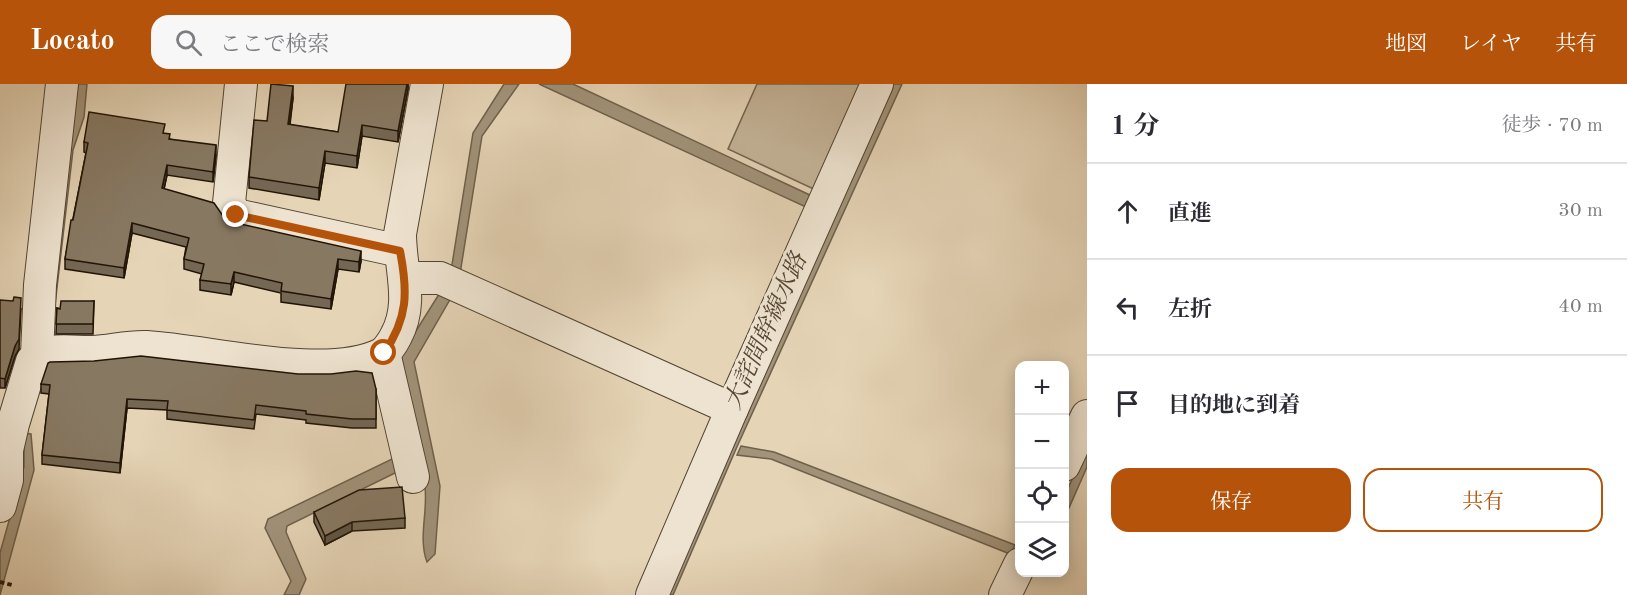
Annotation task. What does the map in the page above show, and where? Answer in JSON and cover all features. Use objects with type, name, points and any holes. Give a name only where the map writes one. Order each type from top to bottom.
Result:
[{"type":"street","points":[[37,355],[40,285],[62,84]]},
{"type":"street","points":[[241,84],[229,202],[236,215],[403,264],[440,278],[732,409]]},
{"type":"street","points":[[0,506],[8,480],[4,452],[32,361],[37,355],[48,352],[93,352],[145,347],[301,365],[350,364],[384,353],[397,335],[406,302],[400,234],[427,84]]},
{"type":"street","points":[[652,595],[732,409],[878,84]]},
{"type":"street","points":[[384,353],[413,477]]},
{"type":"street","points":[[1069,456],[1087,416]]},
{"type":"street","points":[[1005,595],[1015,574]]},
{"type":"path","points":[[0,582],[12,585]]},
{"type":"shaded area","points":[[75,84],[87,84],[84,117],[73,150],[53,322],[48,321]]},
{"type":"shaded area","points":[[504,84],[519,84],[482,136],[460,274],[451,271],[473,133]]},
{"type":"shaded area","points":[[539,84],[573,84],[812,196],[808,208]]},
{"type":"shaded area","points":[[757,84],[867,84],[820,192],[728,149]]},
{"type":"shaded area","points":[[892,84],[902,84],[736,449],[673,595],[661,595]]},
{"type":"shaded area","points":[[441,291],[452,296],[414,362],[440,486],[435,554],[427,562],[423,544],[426,496],[423,471],[399,358]]},
{"type":"shaded area","points":[[24,433],[31,434],[34,470],[0,595],[0,553],[24,467]]},
{"type":"shaded area","points":[[741,446],[774,452],[1015,545],[1010,554],[771,459],[737,455]]},
{"type":"shaded area","points":[[1087,446],[1087,467],[1069,508],[1069,486]]},
{"type":"shaded area","points":[[394,458],[397,472],[287,526],[286,532],[306,579],[299,595],[284,595],[291,581],[265,528],[268,519]]},
{"type":"building","points":[[271,84],[293,86],[288,124],[338,132],[346,84],[407,84],[398,131],[362,125],[357,156],[325,151],[319,188],[249,177],[254,120],[267,121]]},
{"type":"building","points":[[89,112],[165,124],[163,133],[170,134],[169,139],[216,145],[213,172],[167,165],[162,188],[214,203],[225,219],[232,222],[361,251],[359,262],[338,259],[331,299],[281,291],[282,283],[234,272],[231,284],[200,280],[204,264],[184,259],[189,238],[132,223],[124,268],[65,259],[88,143],[84,142]]},
{"type":"building","points":[[14,297],[21,298],[19,339],[5,379],[0,378],[0,300],[13,301]]},
{"type":"building","points":[[61,301],[94,301],[93,324],[56,324],[57,308],[60,309]]},
{"type":"building","points":[[141,356],[298,374],[356,371],[372,373],[376,389],[376,419],[306,414],[306,411],[256,405],[254,420],[167,410],[168,401],[127,399],[120,463],[42,455],[50,385],[41,384],[48,363]]},
{"type":"building","points":[[402,487],[405,518],[352,522],[325,536],[314,512],[359,490]]},
{"type":"route","points":[[236,215],[400,251],[405,278],[406,302],[397,335],[384,353]]},
{"type":"water label","name":"大詫間幹線水路","points":[[765,331]]}]
